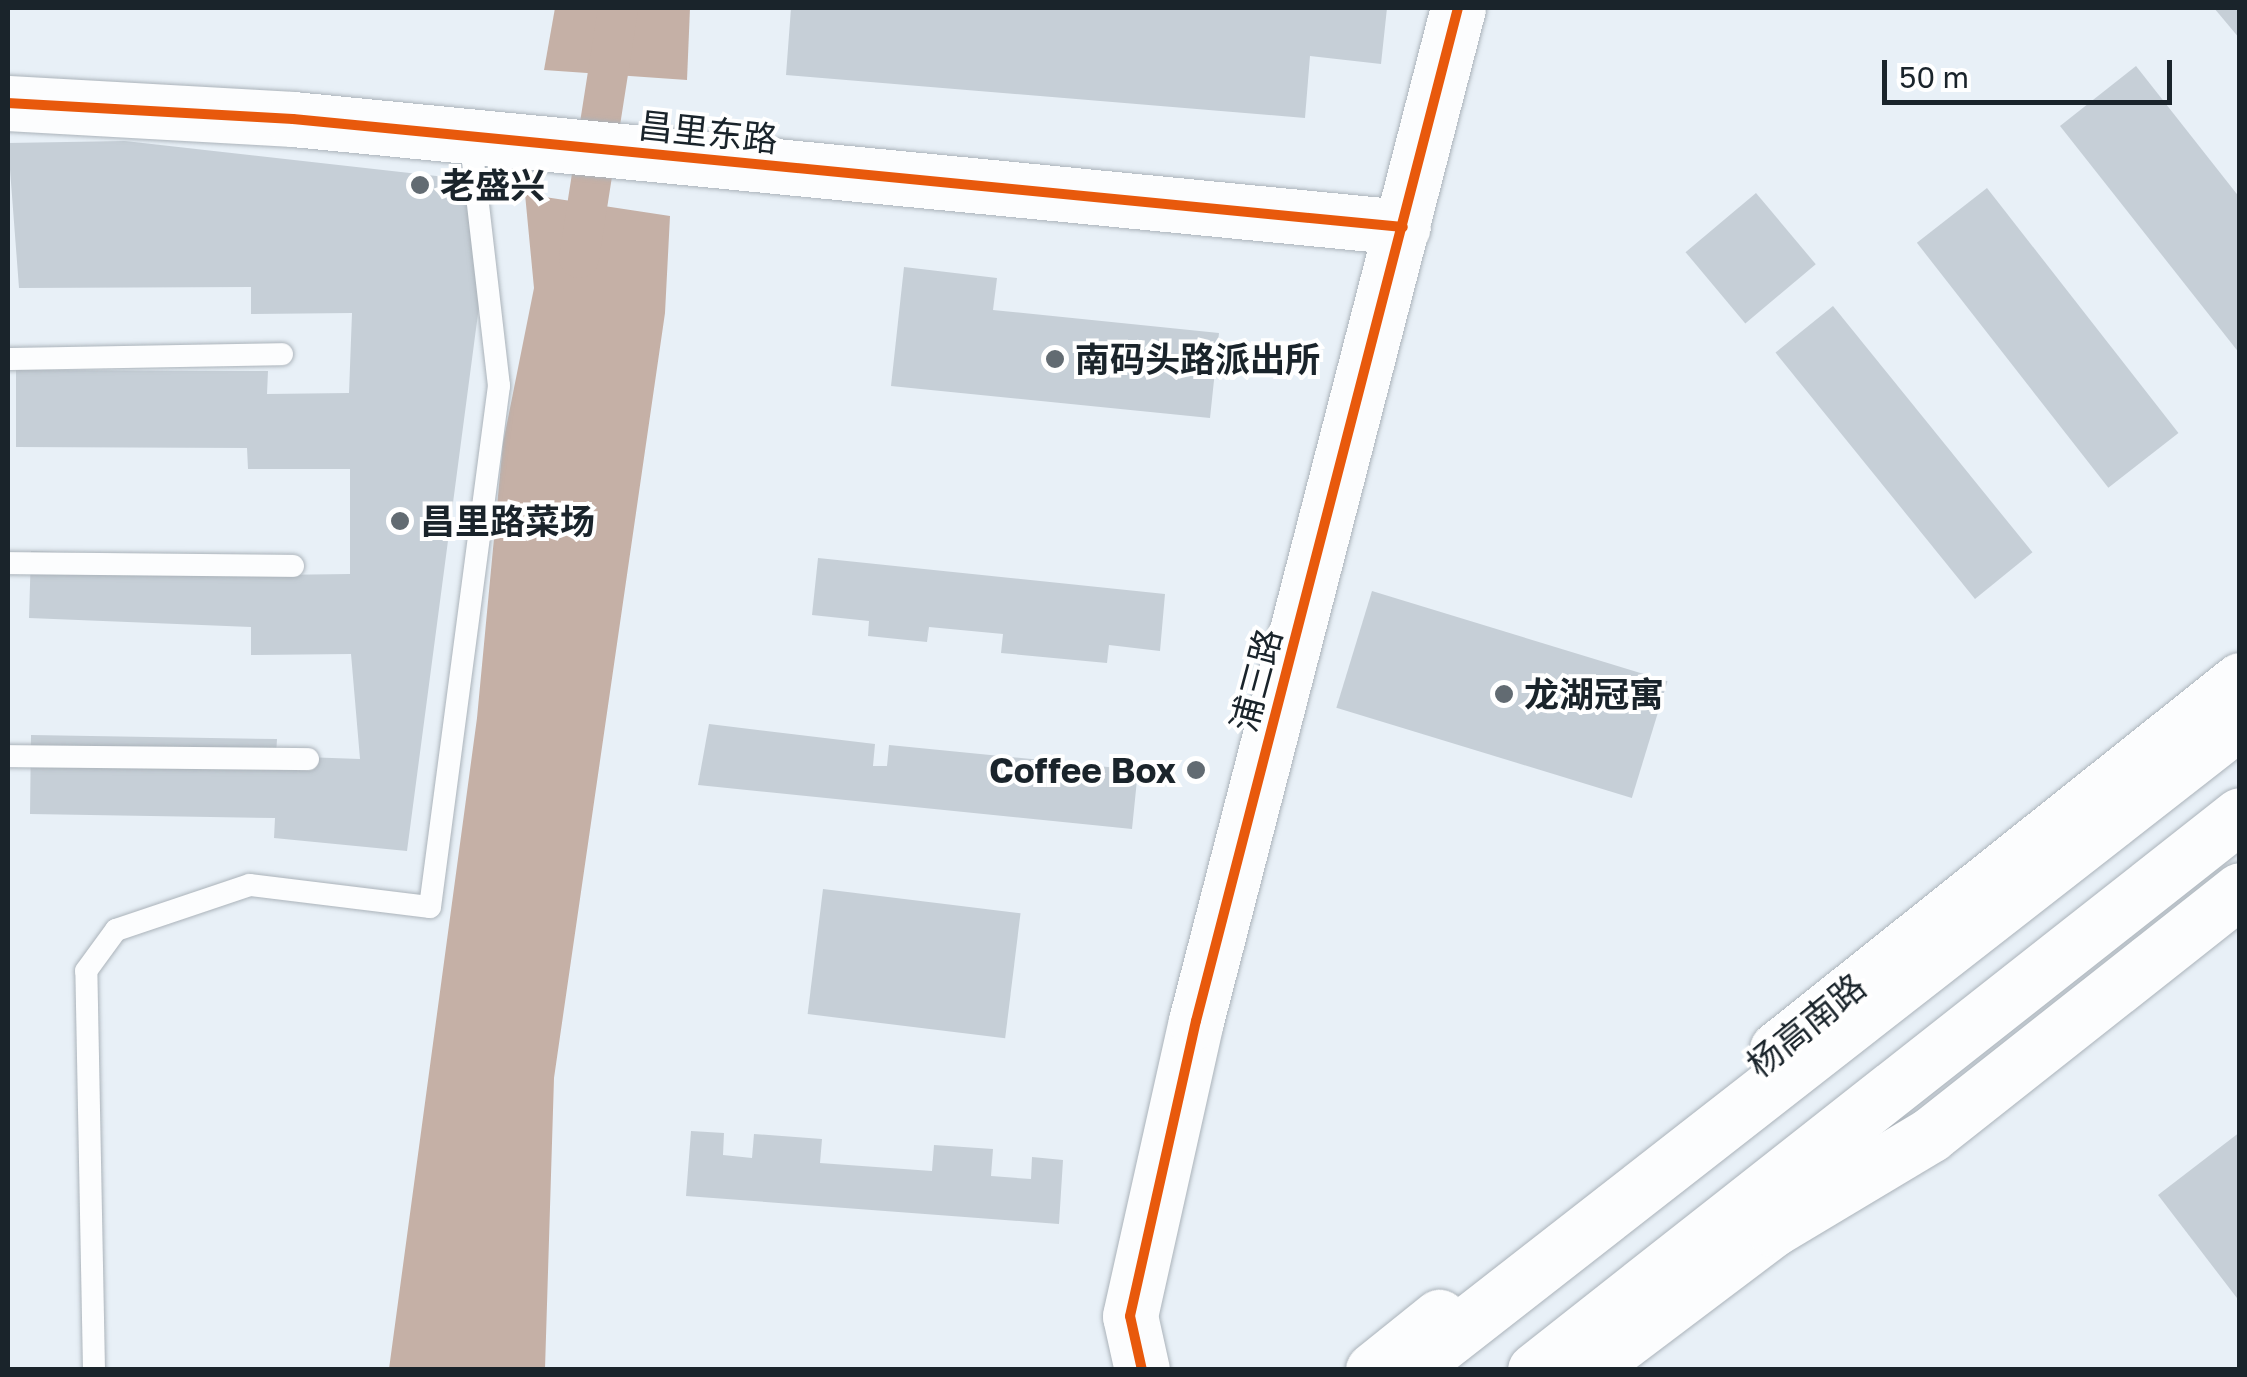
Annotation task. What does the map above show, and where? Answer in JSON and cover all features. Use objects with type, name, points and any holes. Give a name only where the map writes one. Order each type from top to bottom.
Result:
[{"type":"main road","name":"浦三路","points":[[1142,1370],[1130,1316],[1196,1021],[1458,8]]},
{"type":"main road","name":"昌里东路","points":[[8,104],[491,138],[1402,228]]},
{"type":"main road","name":"杨高南路","points":[[1372,1370],[2240,680]]},
{"type":"main road","name":"杨高南路","points":[[1408,1370],[2240,721]]},
{"type":"main road","points":[[1535,1370],[2240,815]]},
{"type":"main road","points":[[1586,1370],[1773,1229],[1930,1135],[2240,890]]},
{"type":"lane","points":[[94,1370],[86,971],[116,930],[250,885],[430,907],[499,386],[491,138]]},
{"type":"lane","points":[[8,359],[282,354]]},
{"type":"lane","points":[[8,563],[293,566]]},
{"type":"lane","points":[[8,756],[308,760]]},
{"type":"shaded area","points":[[555,8],[690,8],[687,80],[544,70]]},
{"type":"shaded area","points":[[525,194],[670,216],[665,313],[554,1078],[545,1369],[389,1369],[477,718],[503,443],[534,288]]},
{"type":"building","points":[[791,8],[1387,8],[1381,64],[1310,56],[1305,118],[786,75]]},
{"type":"building","points":[[2214,8],[2240,8],[2240,39]]},
{"type":"building","points":[[2136,66],[2240,198],[2240,354],[2060,126]]},
{"type":"building","points":[[125,141],[472,180],[481,291],[407,851],[274,838],[275,818],[30,814],[31,735],[277,739],[276,756],[360,759],[351,654],[251,655],[251,627],[29,618],[31,551],[274,560],[273,575],[350,574],[350,469],[248,469],[247,448],[16,447],[16,370],[268,371],[267,394],[349,393],[352,313],[251,314],[251,287],[19,288],[8,143]]},
{"type":"building","points":[[1987,188],[2178,433],[2108,488],[1917,243]]},
{"type":"building","points":[[1756,193],[1816,264],[1745,323],[1686,252]]},
{"type":"building","name":"南码头路派出所","points":[[904,267],[997,278],[993,310],[1219,333],[1210,418],[891,386]]},
{"type":"building","points":[[1833,306],[2032,552],[1975,599],[1775,353]]},
{"type":"building","points":[[818,558],[1165,594],[1160,651],[1109,645],[1107,663],[1001,653],[1003,634],[929,627],[927,642],[868,636],[869,621],[812,615]]},
{"type":"building","name":"龙湖冠寓","points":[[1372,591],[1667,681],[1632,798],[1336,708]]},
{"type":"building","points":[[709,724],[875,744],[873,766],[887,766],[889,745],[1052,761],[1049,781],[1065,783],[1068,763],[1138,770],[1132,829],[698,785]]},
{"type":"building","points":[[823,889],[1021,913],[1005,1038],[808,1014]]},
{"type":"building","points":[[691,1131],[724,1133],[723,1155],[752,1158],[754,1134],[822,1139],[820,1163],[932,1171],[934,1145],[993,1149],[991,1176],[1031,1179],[1032,1157],[1063,1160],[1059,1224],[686,1196]]},
{"type":"building","points":[[2240,1132],[2240,1302],[2158,1195]]},
{"type":"waterway","points":[[579,258],[618,8]]},
{"type":"cycle path","points":[[1142,1370],[1130,1316],[1196,1021],[1458,8]]},
{"type":"cycle path","points":[[8,103],[293,119],[1403,227]]},
{"type":"place","name":"老盛兴","points":[[420,185]]},
{"type":"place","name":"南码头路派出所","points":[[1055,359]]},
{"type":"place","name":"昌里路菜场","points":[[400,521]]},
{"type":"place","name":"龙湖冠寓","points":[[1504,694]]},
{"type":"place","name":"Coffee Box","points":[[1196,770]]}]
